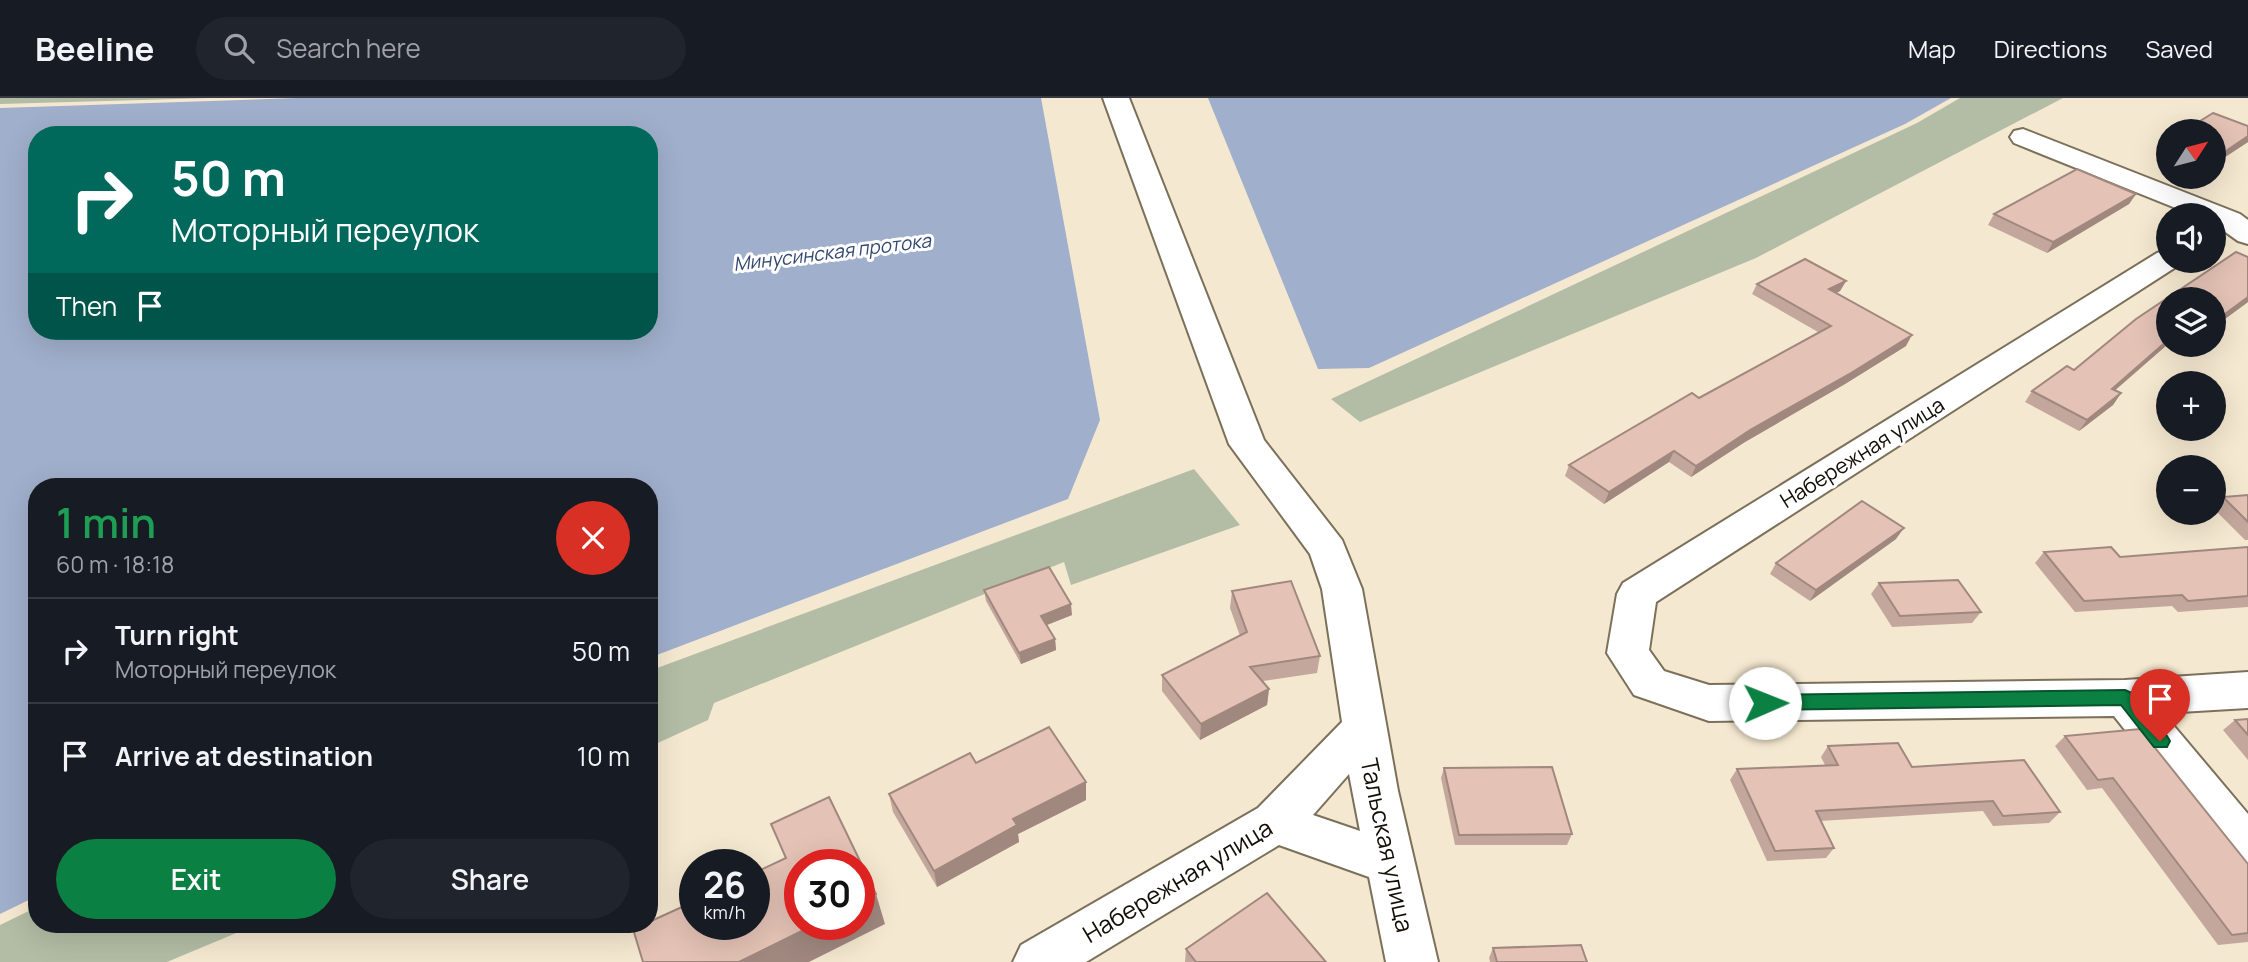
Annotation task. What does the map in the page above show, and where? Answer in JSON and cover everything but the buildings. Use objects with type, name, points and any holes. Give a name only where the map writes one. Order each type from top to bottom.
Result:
[{"type":"street","name":"Тальская улица","points":[[1116,98],[1247,444],[1328,550],[1342,589],[1375,791],[1412,962]]},
{"type":"street","points":[[2022,137],[2235,223]]},
{"type":"street","name":"Набережная улица","points":[[2125,698],[1709,703],[1649,683],[1628,653],[1637,594],[2156,267]]},
{"type":"street","points":[[2125,698],[2248,690]]},
{"type":"street","points":[[2125,698],[2248,850]]},
{"type":"street","name":"Набережная улица","points":[[1039,962],[1275,823],[1365,727]]},
{"type":"street","points":[[1275,823],[1391,863]]},
{"type":"green space","points":[[0,98],[212,98],[0,104]]},
{"type":"green space","points":[[1960,98],[2063,98],[1756,258],[1360,422],[1331,399],[1917,123]]},
{"type":"green space","points":[[1194,469],[1240,525],[1071,585],[1064,562],[714,703],[708,720],[658,743],[658,668]]},
{"type":"green space","points":[[28,911],[28,933],[236,933],[167,962],[0,962],[0,925]]},
{"type":"water","name":"Минусинская протока","points":[[298,98],[1041,98],[1100,420],[1068,499],[658,655],[658,478],[28,478],[28,900],[0,914],[0,108]]},
{"type":"water","points":[[1208,98],[1951,98],[1905,124],[1369,368],[1318,369]]},
{"type":"route","points":[[1765,703],[2125,698],[2160,741]]}]
